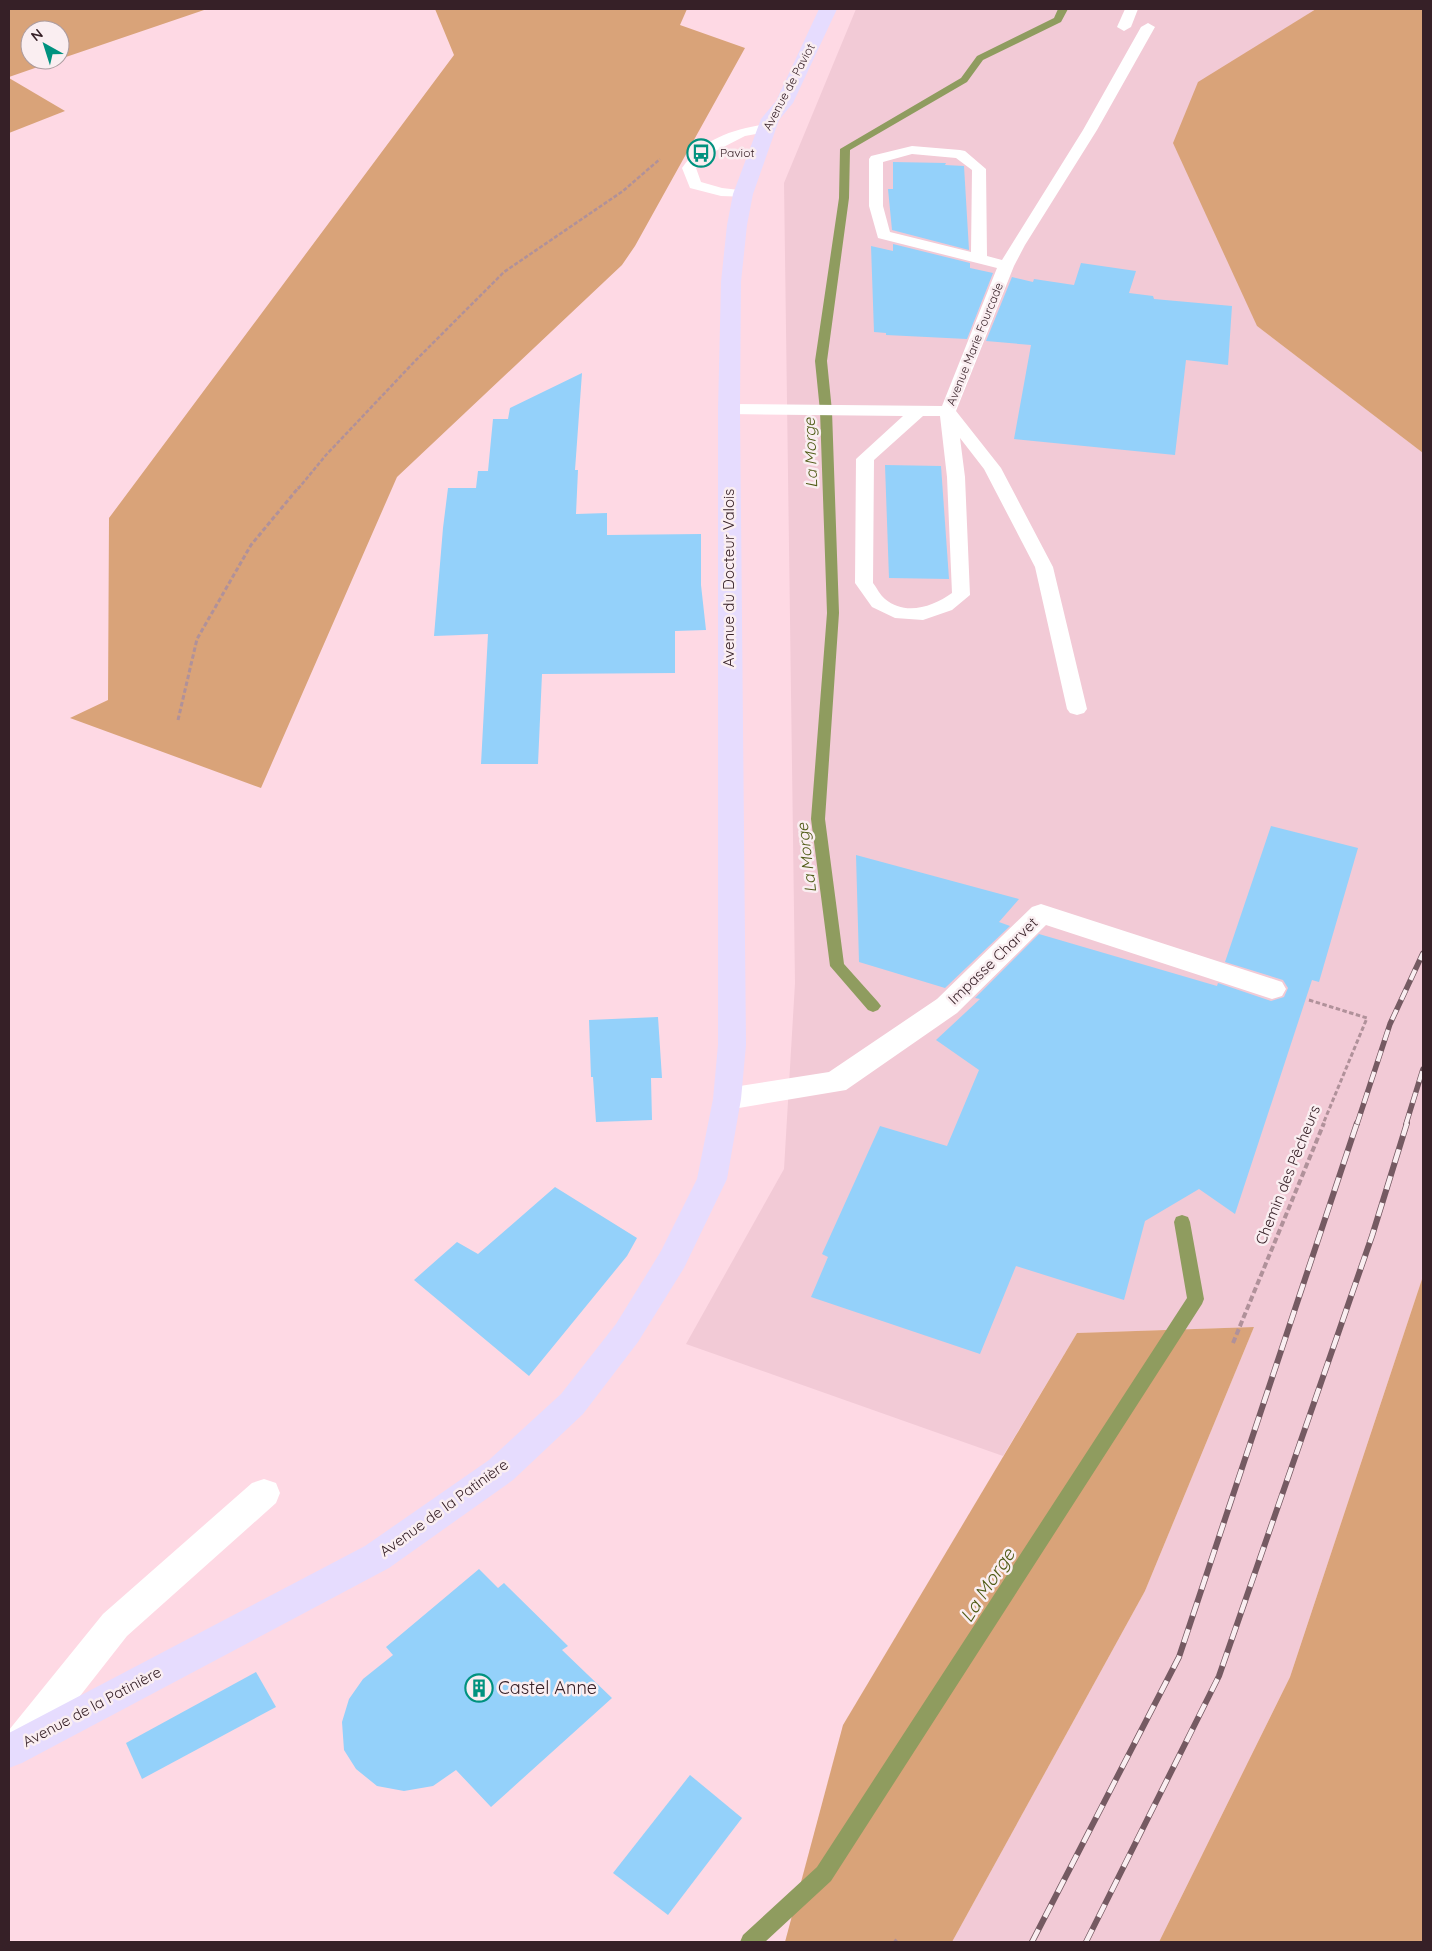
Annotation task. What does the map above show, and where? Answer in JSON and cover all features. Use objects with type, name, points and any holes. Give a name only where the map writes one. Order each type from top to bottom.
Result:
[{"type":"main road","name":"Avenue de Paviot","points":[[737,225],[743,194],[766,128],[784,103],[828,9]]},
{"type":"main road","name":"Avenue du Docteur Valois","points":[[730,932],[729,409],[731,282],[737,225]]},
{"type":"main road","name":"Avenue de la Patinière","points":[[14,1748],[377,1557],[502,1470],[572,1404],[627,1333],[673,1258],[712,1179],[727,1099],[732,1045],[730,932]]},
{"type":"street","name":"Impasse Charvet","points":[[727,1099],[836,1082],[947,1006],[1041,914],[1272,989]]},
{"type":"street","points":[[14,1748],[115,1625],[264,1493]]},
{"type":"lane","points":[[1124,27],[1131,9]]},
{"type":"lane","points":[[1006,266],[1017,245],[1090,130],[1148,28]]},
{"type":"lane","points":[[743,194],[721,192],[695,185],[689,168],[701,153],[741,132],[766,128]]},
{"type":"lane","name":"Avenue Marie Fourcade","points":[[729,409],[948,412],[1006,266],[979,258],[919,246],[883,235],[876,206],[876,159],[912,150],[950,153],[960,154],[979,168],[979,258]]},
{"type":"lane","points":[[918,411],[865,459],[864,583],[878,603],[895,612],[923,614],[946,606],[961,595],[956,477],[948,412]]},
{"type":"lane","points":[[948,412],[992,468],[1044,567],[1077,710]]},
{"type":"path","points":[[178,720],[197,640],[251,545],[326,455],[416,360],[504,272],[623,191],[667,153]]},
{"type":"path","name":"Chemin des Pêcheurs","points":[[1233,1342],[1366,1018],[1272,989]]},
{"type":"shaded area","points":[[9,9],[207,9],[70,56],[70,20],[20,20],[20,70],[29,70],[9,77]]},
{"type":"shaded area","points":[[435,9],[687,9],[680,25],[745,48],[635,246],[622,265],[397,477],[261,788],[70,718],[108,700],[109,518],[454,55]]},
{"type":"shaded area","points":[[856,9],[1316,9],[1266,41],[1257,326],[1423,453],[1423,1276],[1290,1677],[1159,1942],[952,1942],[1145,1591],[1254,1327],[1077,1333],[1003,1456],[686,1344],[784,1169],[795,983],[784,183]]},
{"type":"shaded area","points":[[1316,9],[1423,9],[1423,453],[1257,326],[1173,143],[1198,82]]},
{"type":"shaded area","points":[[9,78],[65,111],[9,133]]},
{"type":"shaded area","points":[[1423,1276],[1423,1942],[1159,1942],[1290,1677]]},
{"type":"shaded area","points":[[1254,1327],[1145,1591],[952,1942],[785,1942],[843,1725],[1077,1333]]},
{"type":"building","points":[[893,162],[946,163],[945,165],[964,166],[969,250],[892,230],[888,189],[893,189]]},
{"type":"building","points":[[893,244],[970,263],[970,268],[993,273],[967,339],[886,335],[886,333],[874,332],[871,246],[893,251]]},
{"type":"building","points":[[1081,263],[1136,271],[1129,293],[1153,296],[1154,299],[1232,306],[1228,365],[1186,360],[1175,455],[1014,439],[1031,345],[986,341],[1012,277],[1033,282],[1034,279],[1074,285]]},
{"type":"building","points":[[582,373],[575,470],[578,470],[576,514],[607,513],[607,535],[701,534],[701,585],[706,630],[675,631],[675,673],[542,674],[538,764],[481,764],[488,634],[434,636],[448,488],[476,488],[478,471],[488,471],[493,419],[508,419],[510,408]]},
{"type":"building","points":[[885,465],[941,466],[949,579],[889,578]]},
{"type":"building","points":[[1271,826],[1358,848],[1319,982],[1312,980],[1235,1214],[1199,1189],[1145,1221],[1124,1300],[1016,1266],[980,1354],[811,1297],[828,1257],[822,1254],[880,1126],[947,1146],[979,1070],[936,1040],[980,999],[975,998],[1039,934],[1217,986],[1218,983],[1271,1001],[1284,997],[1288,988],[1283,980],[1225,962]]},
{"type":"building","points":[[856,855],[1019,899],[999,922],[1010,926],[945,988],[859,962]]},
{"type":"building","points":[[658,1017],[662,1078],[651,1078],[652,1120],[596,1122],[593,1077],[591,1077],[589,1020]]},
{"type":"building","points":[[555,1187],[637,1238],[627,1256],[529,1376],[414,1280],[457,1242],[478,1254]]},
{"type":"building","name":"Castel Anne","points":[[479,1569],[498,1588],[504,1583],[568,1646],[562,1650],[612,1698],[491,1807],[456,1770],[433,1786],[404,1791],[377,1786],[356,1769],[344,1750],[342,1722],[349,1699],[363,1679],[393,1655],[386,1647]]},
{"type":"building","points":[[256,1672],[276,1707],[142,1779],[126,1743]]},
{"type":"building","points":[[690,1775],[742,1818],[668,1915],[613,1873]]},
{"type":"waterway","name":"La Morge","points":[[873,1006],[837,966],[818,819],[833,613],[826,411],[821,361],[844,198],[845,149],[964,80],[980,58],[1058,20],[1063,9]]},
{"type":"waterway","name":"La Morge","points":[[750,1942],[824,1874],[1196,1299],[1182,1222]]},
{"type":"railway","points":[[1357,1124],[1390,1024],[1423,953]]},
{"type":"railway","points":[[1406,1124],[1423,1069]]},
{"type":"railway","points":[[1032,1942],[1179,1657],[1357,1123]]},
{"type":"railway","points":[[1086,1942],[1219,1676],[1372,1236],[1407,1123]]},
{"type":"place","name":"Paviot","points":[[701,153]]},
{"type":"place","name":"Castel Anne","points":[[479,1688]]}]
